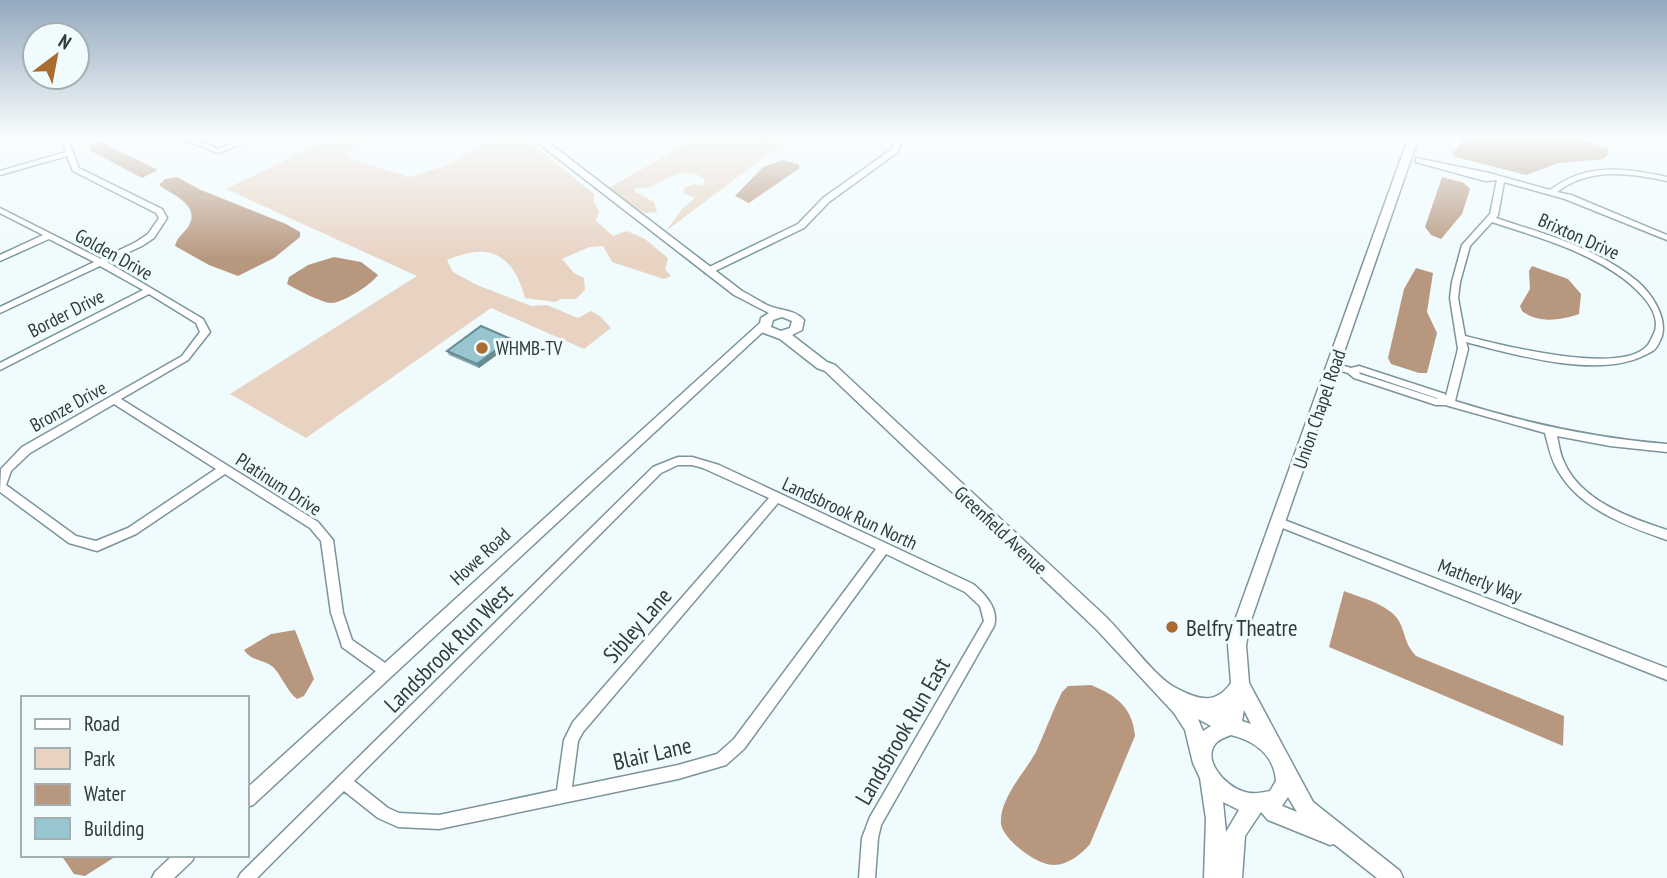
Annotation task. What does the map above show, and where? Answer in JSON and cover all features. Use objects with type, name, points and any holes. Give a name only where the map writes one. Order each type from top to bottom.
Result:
[{"type":"main road","points":[[587,177],[738,293],[795,317],[799,327],[791,333],[780,335],[769,332],[758,311],[741,300],[738,293]]},
{"type":"main road","name":"Union Chapel Road","points":[[1231,727],[1240,684],[1237,645],[1242,623],[1334,366],[1406,177]]},
{"type":"main road","points":[[764,323],[771,316],[781,313]]},
{"type":"main road","name":"Greenfield Avenue","points":[[799,327],[803,341],[828,361],[830,369]]},
{"type":"main road","name":"Greenfield Avenue","points":[[780,335],[830,369],[1103,625],[1144,670],[1178,697],[1231,727]]},
{"type":"main road","points":[[1178,697],[1202,706],[1226,703],[1240,684]]},
{"type":"main road","name":"Union Chapel Road","points":[[1240,684],[1274,749]]},
{"type":"main road","name":"Greenfield Avenue","points":[[1178,697],[1197,732],[1205,768]]},
{"type":"main road","points":[[1214,878],[1216,819],[1202,747],[1208,737],[1217,730],[1231,727],[1253,733],[1274,749],[1306,809],[1341,840],[1393,878]]},
{"type":"main road","points":[[1205,768],[1229,797],[1261,804],[1275,813],[1341,840]]},
{"type":"main road","points":[[1232,878],[1235,833],[1261,804],[1283,792],[1286,773]]},
{"type":"street","points":[[0,310],[151,236],[163,218],[159,211],[92,177]]},
{"type":"street","points":[[708,271],[801,226],[826,200],[858,177]]},
{"type":"street","points":[[1490,177],[1552,192],[1607,211],[1667,238]]},
{"type":"street","points":[[1552,192],[1563,182],[1577,177]]},
{"type":"street","points":[[1447,402],[1463,349],[1454,298],[1461,261],[1466,245],[1491,219],[1499,179]]},
{"type":"street","name":"Golden Drive","points":[[1,212],[100,262],[200,321],[205,332]]},
{"type":"street","name":"Brixton Drive","points":[[1462,338],[1558,360],[1602,362],[1633,357],[1647,350],[1661,328],[1655,307],[1619,272],[1570,247],[1491,219]]},
{"type":"street","points":[[0,258],[48,236]]},
{"type":"street","name":"Border Drive","points":[[0,367],[148,291]]},
{"type":"street","name":"Howe Road","points":[[743,346],[764,323]]},
{"type":"street","name":"Bronze Drive","points":[[205,332],[186,358],[26,450],[6,469],[0,486],[73,540],[97,546],[132,531],[224,469]]},
{"type":"street","name":"Howe Road","points":[[248,798],[683,396],[743,346],[780,335]]},
{"type":"street","points":[[1334,366],[1440,403],[1447,402],[1550,431],[1599,440],[1667,447]]},
{"type":"street","name":"Platinum Drive","points":[[115,400],[314,525],[327,540],[337,613],[347,643],[386,671]]},
{"type":"street","points":[[1550,431],[1558,462],[1574,484],[1618,516],[1667,535]]},
{"type":"street","name":"Landsbrook Run North","points":[[687,460],[715,468],[969,588],[983,599],[989,611]]},
{"type":"street","name":"Landsbrook Run West","points":[[246,878],[657,470],[667,464],[687,460]]},
{"type":"street","name":"Sibley Lane","points":[[564,796],[571,740],[578,727],[776,497]]},
{"type":"street","name":"Matherly Way","points":[[1279,522],[1667,674]]},
{"type":"street","name":"Blair Lane","points":[[343,781],[383,813],[398,820],[439,822],[678,772],[721,760],[739,744],[883,549]]},
{"type":"street","name":"Landsbrook Run East","points":[[867,878],[870,838],[875,822],[989,622],[989,611]]},
{"type":"street","points":[[161,878],[184,857]]},
{"type":"green space","points":[[251,177],[573,177],[594,194],[594,202],[599,211],[596,221],[613,236],[627,231],[645,239],[668,258],[665,269],[671,276],[664,279],[612,262],[603,246],[589,247],[562,259],[574,273],[584,278],[585,290],[576,299],[561,299],[555,302],[525,298],[514,271],[507,262],[488,252],[462,254],[447,260],[453,272],[477,285],[531,306],[547,305],[578,318],[591,311],[611,328],[584,349],[491,308],[306,438],[230,394],[417,276],[226,189]]},
{"type":"green space","points":[[628,177],[671,177],[649,188],[636,188],[634,191],[654,202],[657,212],[645,213],[607,189]]},
{"type":"green space","points":[[700,177],[738,177],[666,231],[683,208],[695,198],[683,193],[684,188],[693,184],[705,186],[704,179]]},
{"type":"water","points":[[177,177],[201,190],[286,224],[300,232],[300,237],[274,258],[238,276],[209,265],[175,246],[188,227],[191,213],[184,202],[159,185],[165,179]]},
{"type":"water","points":[[753,177],[787,177],[749,203],[735,196]]},
{"type":"water","points":[[1442,177],[1464,183],[1470,189],[1462,214],[1441,239],[1431,235],[1425,227]]},
{"type":"water","points":[[334,257],[361,262],[378,275],[356,293],[331,303],[287,284],[289,277],[308,265]]},
{"type":"water","points":[[1532,266],[1568,279],[1581,294],[1579,314],[1542,319],[1522,311],[1520,306],[1530,289],[1529,271]]},
{"type":"water","points":[[1416,268],[1433,273],[1427,312],[1437,333],[1427,373],[1391,364],[1388,358],[1404,289]]},
{"type":"water","points":[[1344,591],[1389,610],[1399,621],[1409,647],[1416,656],[1564,716],[1563,746],[1329,647]]},
{"type":"water","points":[[295,630],[314,679],[304,696],[297,699],[273,667],[250,656],[244,650],[271,634]]},
{"type":"water","points":[[1091,685],[1122,704],[1131,718],[1135,736],[1090,844],[1069,861],[1050,865],[1038,861],[1012,841],[1003,830],[1001,815],[1008,796],[1036,752],[1062,692],[1068,686]]},
{"type":"water","points":[[62,857],[115,857],[85,876],[74,874]]},
{"type":"building","name":"WHMB-TV","points":[[481,326],[511,339],[477,364],[447,351]]},
{"type":"place","name":"WHMB-TV","points":[[482,348]]},
{"type":"place","name":"Belfry Theatre","points":[[1172,627]]}]
